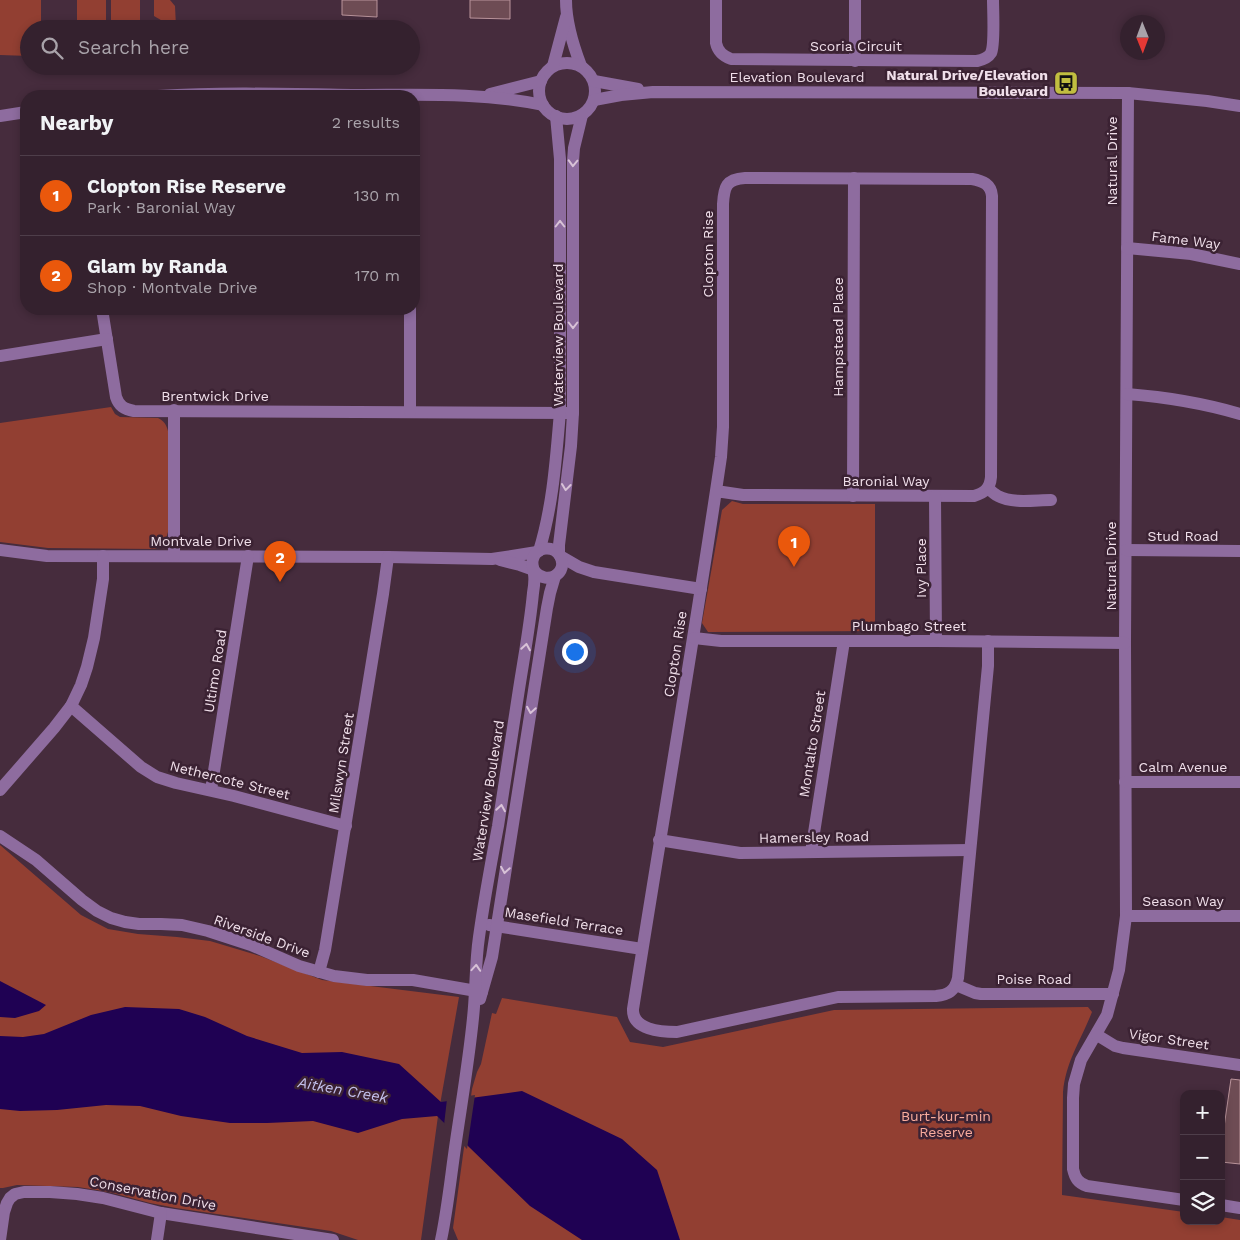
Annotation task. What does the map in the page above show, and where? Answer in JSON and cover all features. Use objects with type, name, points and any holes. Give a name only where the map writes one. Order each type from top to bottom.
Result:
[{"type":"street","points":[[566,0],[566,15],[573,45],[581,66]]},
{"type":"street","name":"Scoria Circuit","points":[[716,0],[716,43],[721,54],[731,60],[855,61],[982,60],[989,56],[992,47],[993,0]]},
{"type":"street","points":[[855,0],[855,61]]},
{"type":"street","points":[[553,66],[566,15]]},
{"type":"street","points":[[562,63],[572,63],[581,66],[594,81],[594,100],[589,109],[582,115],[564,119],[548,112],[543,105],[539,89],[541,81],[546,72],[553,66],[562,63]]},
{"type":"street","points":[[480,96],[541,81]]},
{"type":"street","name":"Elevation Boulevard","points":[[594,81],[653,92]]},
{"type":"street","name":"Elevation Boulevard","points":[[594,100],[653,92],[1128,93],[1240,106]]},
{"type":"street","name":"Natural Drive","points":[[1128,93],[1126,916],[1119,970],[1107,1015],[1081,1060],[1074,1084],[1074,1169],[1076,1179],[1087,1186],[1180,1199]]},
{"type":"street","points":[[420,95],[480,96],[543,105]]},
{"type":"street","points":[[0,116],[20,113]]},
{"type":"street","name":"Waterview Boulevard","points":[[538,552],[547,523],[557,453],[566,247],[574,148],[582,115]]},
{"type":"street","name":"Waterview Boulevard","points":[[556,116],[566,247],[573,413],[571,446],[558,545],[560,555]]},
{"type":"street","name":"Clopton Rise","points":[[956,985],[952,990],[943,995],[838,997],[686,1030],[667,1032],[645,1027],[636,1021],[634,1017],[633,1009],[642,949],[694,638],[721,457],[723,428],[723,204],[725,188],[733,180],[739,178],[972,179],[987,183],[992,192],[991,477],[988,488]]},
{"type":"street","name":"Hampstead Place","points":[[853,496],[854,178]]},
{"type":"street","name":"Fame Way","points":[[1127,248],[1191,254],[1240,264]]},
{"type":"street","name":"Brentwick Drive","points":[[103,315],[116,397],[121,406],[134,411],[573,413]]},
{"type":"street","points":[[410,315],[410,412]]},
{"type":"street","points":[[0,356],[107,339]]},
{"type":"street","points":[[1127,394],[1193,402],[1240,414]]},
{"type":"street","points":[[174,410],[174,556]]},
{"type":"street","points":[[988,488],[997,496],[1005,499],[1051,500]]},
{"type":"street","name":"Baronial Way","points":[[716,491],[743,495],[974,496],[980,495],[988,488]]},
{"type":"street","name":"Ivy Place","points":[[935,496],[936,641]]},
{"type":"street","points":[[594,572],[544,578],[534,571],[532,567],[533,559],[538,552],[550,549],[579,567],[594,572],[701,589]]},
{"type":"street","name":"Montvale Drive","points":[[0,550],[47,556],[492,559],[538,552]]},
{"type":"street","name":"Stud Road","points":[[1126,550],[1240,551]]},
{"type":"street","points":[[557,575],[562,566],[560,555]]},
{"type":"street","points":[[0,790],[71,706],[81,685],[94,638],[103,579],[103,556]]},
{"type":"street","name":"Ultimo Road","points":[[211,790],[248,556]]},
{"type":"street","name":"Milswyn Street","points":[[319,972],[325,950],[346,826],[388,557]]},
{"type":"street","name":"Montvale Drive","points":[[492,559],[520,565],[534,571]]},
{"type":"street","name":"Waterview Boulevard","points":[[478,991],[476,968],[481,924],[530,619],[534,592],[534,571]]},
{"type":"street","name":"Waterview Boulevard","points":[[442,1238],[478,991],[492,957],[547,608],[557,575]]},
{"type":"street","name":"Plumbago Street","points":[[694,638],[720,641],[1126,642]]},
{"type":"street","name":"Montalto Street","points":[[811,852],[844,641]]},
{"type":"street","points":[[956,985],[988,666],[988,642]]},
{"type":"street","name":"Nethercote Street","points":[[71,706],[141,767],[157,776],[176,783],[211,790],[346,826]]},
{"type":"street","points":[[509,755],[523,757]]},
{"type":"street","name":"Calm Avenue","points":[[1125,782],[1240,782]]},
{"type":"street","name":"Riverside Drive","points":[[0,836],[36,860],[82,900],[111,918],[139,924],[182,925],[251,945],[299,966],[351,979],[413,980],[478,991]]},
{"type":"street","name":"Hamersley Road","points":[[659,840],[740,853],[970,850]]},
{"type":"street","name":"Season Way","points":[[1126,916],[1240,916]]},
{"type":"street","name":"Masefield Terrace","points":[[481,924],[642,949]]},
{"type":"street","name":"Poise Road","points":[[956,985],[981,994],[1113,994]]},
{"type":"street","name":"Vigor Street","points":[[1096,1035],[1115,1046],[1123,1048],[1240,1065]]},
{"type":"street","name":"Conservation Drive","points":[[0,1240],[7,1203],[5,1196],[24,1192],[77,1194],[103,1198],[161,1213],[333,1240]]},
{"type":"street","points":[[1225,1206],[1240,1208]]},
{"type":"street","points":[[157,1240],[161,1213]]},
{"type":"green space","points":[[0,0],[41,0],[41,20],[20,20],[20,56],[0,55]]},
{"type":"green space","points":[[77,0],[106,0],[106,20],[77,20]]},
{"type":"green space","points":[[111,0],[140,0],[140,20],[111,20]]},
{"type":"green space","points":[[154,0],[170,0],[175,6],[176,20],[161,20],[154,16]]},
{"type":"green space","points":[[111,407],[115,414],[120,417],[158,418],[167,427],[169,435],[168,532],[164,545],[155,549],[48,548],[0,542],[0,423]]},
{"type":"green space","points":[[732,501],[743,504],[875,504],[875,631],[708,632],[702,623],[722,510]]},
{"type":"green space","points":[[0,845],[81,915],[108,929],[210,941],[260,956],[322,980],[459,997],[438,1116],[421,1240],[358,1240],[331,1231],[176,1208],[109,1192],[78,1187],[17,1185],[0,1188]]},
{"type":"green space","name":"Burt-kur-min Reserve","points":[[502,998],[617,1017],[630,1042],[663,1047],[834,1010],[1088,1007],[1092,1012],[1067,1070],[1063,1092],[1062,1195],[1180,1211],[1180,1225],[1225,1225],[1225,1218],[1240,1220],[1240,1240],[458,1240],[453,1228],[472,1089],[481,1064],[492,1013],[496,1014]]},
{"type":"water","points":[[0,981],[46,1005],[39,1011],[15,1018],[0,1017]]},
{"type":"water","name":"Aitken Creek","points":[[125,1007],[179,1009],[205,1017],[247,1036],[302,1053],[342,1052],[399,1064],[441,1102],[522,1091],[622,1139],[657,1170],[680,1240],[582,1240],[530,1206],[437,1116],[402,1119],[358,1133],[313,1121],[230,1123],[181,1116],[140,1106],[106,1105],[57,1110],[20,1111],[0,1109],[0,1036],[23,1037],[44,1034],[91,1015]]},
{"type":"pier","points":[[475,1095],[467,1149],[444,1125],[447,1099]]},
{"type":"building","points":[[342,0],[377,0],[377,17],[342,15]]},
{"type":"building","points":[[470,0],[510,0],[510,19],[470,18]]},
{"type":"building","points":[[1231,1079],[1240,1080],[1240,1164],[1225,1162],[1225,1120]]},
{"type":"place","name":"Natural Drive/Elevation Boulevard","points":[[1066,83]]},
{"type":"place","name":"Clopton Rise Reserve","points":[[794,567]]},
{"type":"place","name":"Glam by Randa","points":[[280,582]]}]
